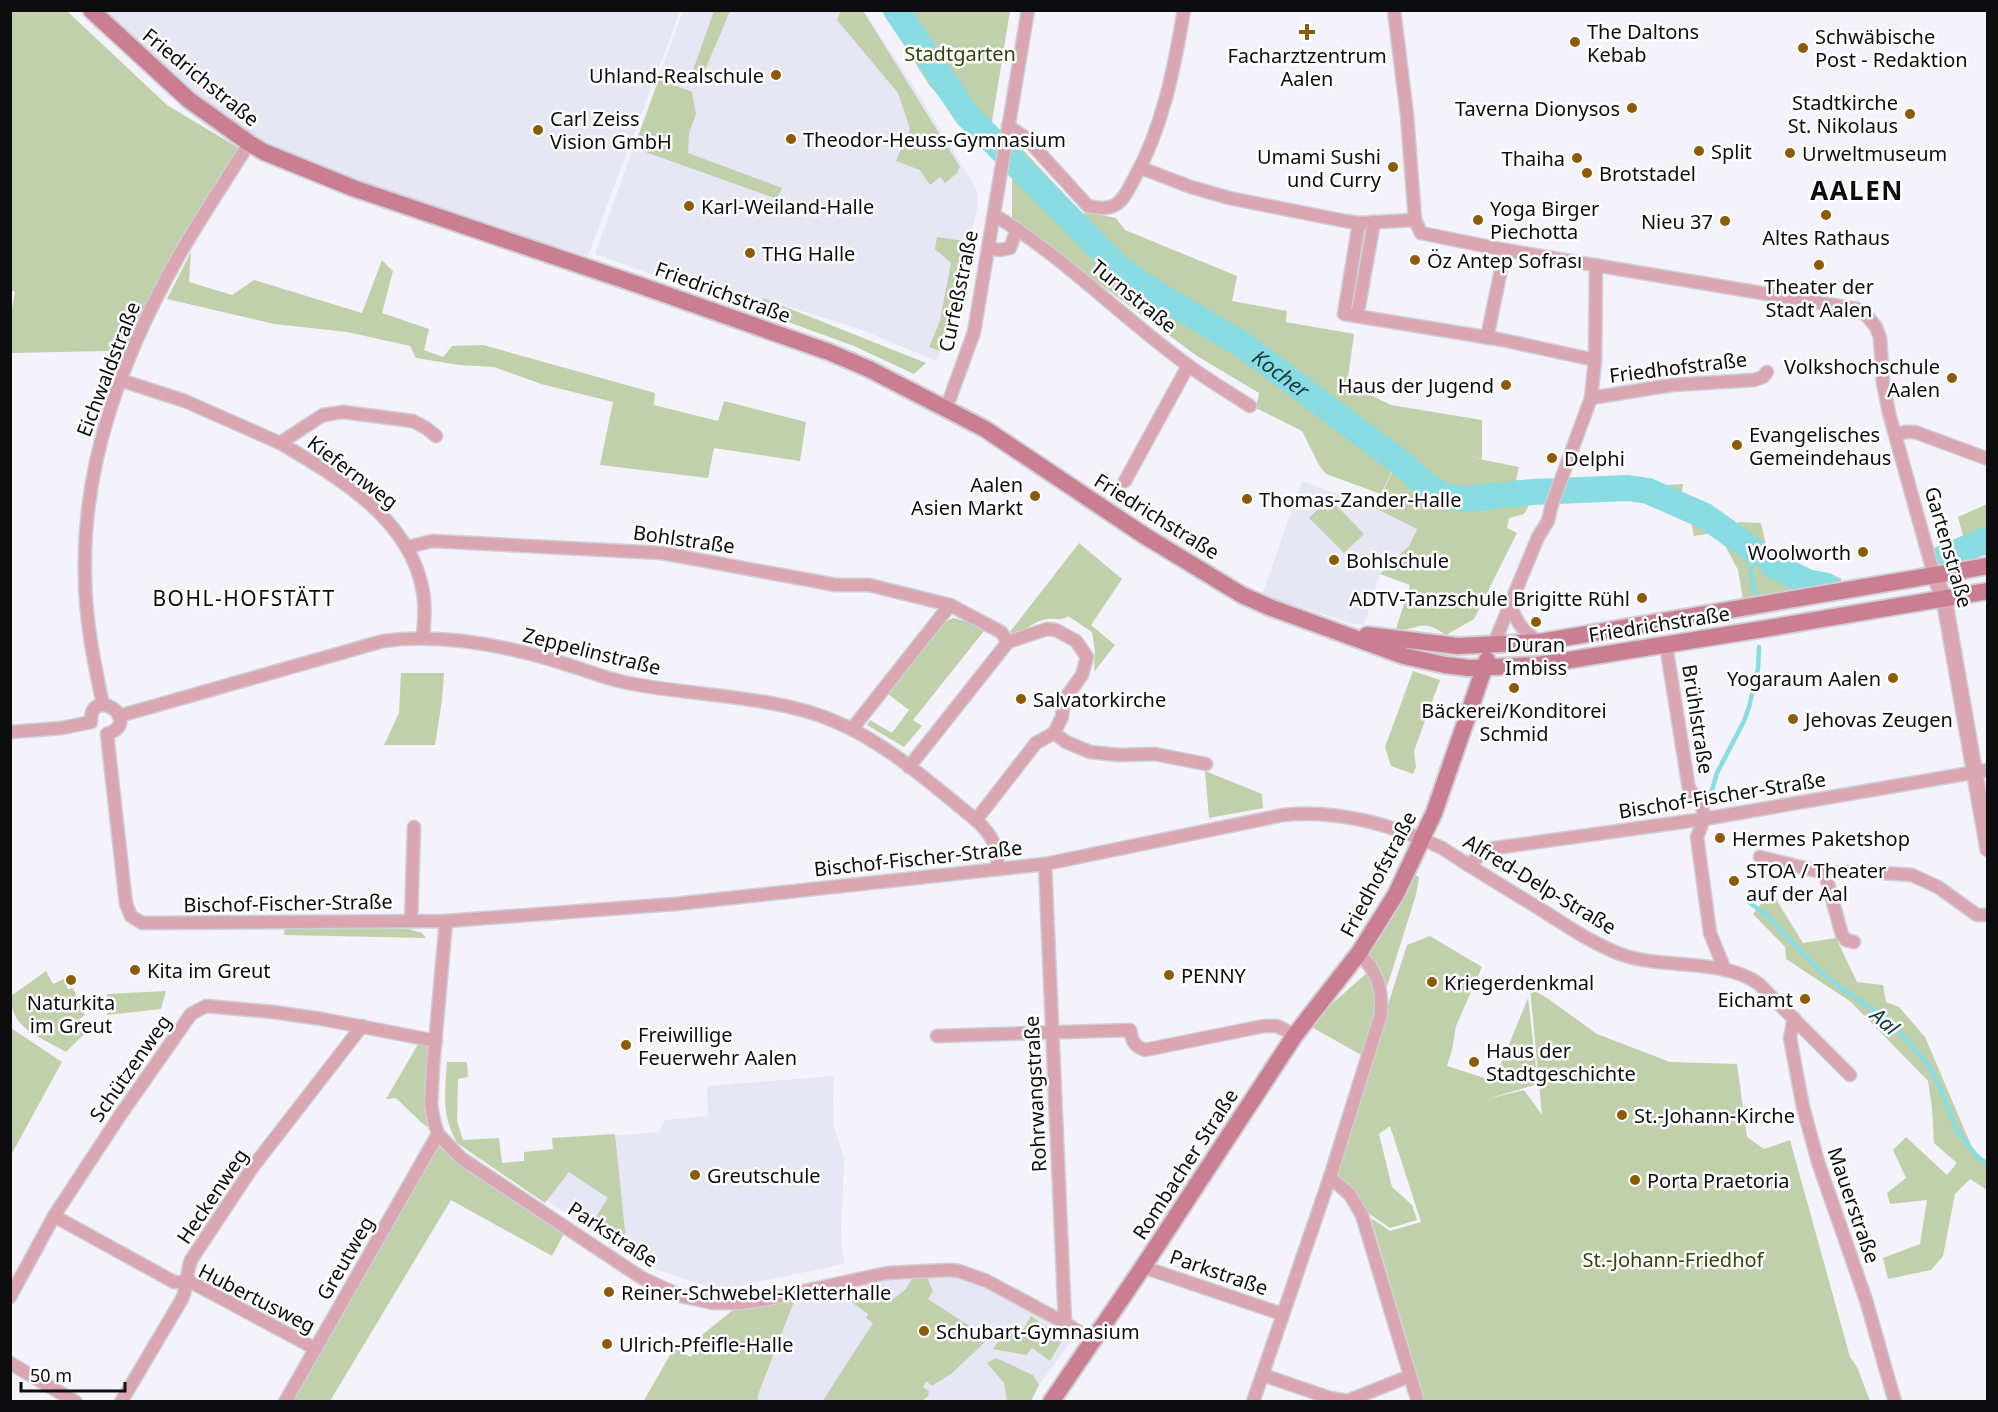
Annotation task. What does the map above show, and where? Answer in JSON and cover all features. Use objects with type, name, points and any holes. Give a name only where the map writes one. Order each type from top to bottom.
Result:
[{"type":"main road","name":"Friedrichstraße","points":[[91,10],[189,100],[264,152],[353,188],[588,267],[829,352],[870,369],[985,429],[1145,536],[1242,595],[1404,656],[1452,666],[1484,668],[1551,663],[1988,591]]},
{"type":"main road","name":"Friedrichstraße","points":[[1339,631],[1449,645],[1493,646],[1545,641],[1988,566]]},
{"type":"main road","points":[[1545,641],[1542,648],[1543,656],[1551,663]]},
{"type":"main road","name":"Friedhofstraße","points":[[1359,953],[1396,894],[1434,813],[1493,646]]},
{"type":"main road","name":"Rombacher Straße","points":[[1052,1401],[1143,1267],[1294,1035],[1359,953]]},
{"type":"street","points":[[1028,10],[1007,133],[1026,138],[1088,206],[1100,209],[1115,205],[1126,195],[1141,168],[1165,107],[1184,10]]},
{"type":"street","points":[[1141,168],[1191,187],[1229,198],[1359,223],[1415,220],[1407,116],[1394,10]]},
{"type":"street","name":"Curfeßstraße","points":[[946,409],[974,332],[1007,133]]},
{"type":"street","name":"Eichwaldstraße","points":[[103,705],[88,628],[85,545],[96,455],[120,380],[147,318],[178,257],[249,143]]},
{"type":"street","name":"Turnstraße","points":[[994,215],[1017,229],[1076,274],[1188,366],[1250,406]]},
{"type":"street","name":"Gartenstraße","points":[[1415,220],[1420,233],[1504,250],[1857,309],[1868,317],[1876,327],[1880,338],[1883,383],[1934,575],[1944,598],[1981,771],[1988,849]]},
{"type":"street","points":[[1356,316],[1374,222]]},
{"type":"street","points":[[1359,223],[1344,314],[1487,338],[1594,360]]},
{"type":"street","points":[[988,248],[1000,250],[1010,248],[1017,229]]},
{"type":"street","points":[[1487,338],[1504,250]]},
{"type":"street","name":"Friedhofstraße","points":[[1493,646],[1538,537],[1548,521],[1553,501],[1591,398],[1596,265]]},
{"type":"street","points":[[1125,481],[1188,366]]},
{"type":"street","name":"Friedhofstraße","points":[[1591,398],[1672,385],[1754,380],[1763,377],[1767,372]]},
{"type":"street","name":"Kiefernweg","points":[[120,380],[185,401],[280,443],[327,472],[384,517],[408,547],[424,592],[423,638]]},
{"type":"street","name":"Kiefernweg","points":[[280,443],[323,415],[343,412],[414,421],[435,436]]},
{"type":"street","points":[[1896,435],[1915,432],[1988,459]]},
{"type":"street","name":"Bohlstraße","points":[[408,547],[432,541],[662,553],[836,585],[869,585],[950,604],[1001,632],[1008,642]]},
{"type":"street","points":[[852,729],[950,604]]},
{"type":"street","points":[[1511,606],[1517,623],[1527,634],[1545,641]]},
{"type":"street","points":[[909,767],[1008,642],[1047,629],[1056,630],[1076,641],[1087,657],[1082,675],[1064,700],[1062,717],[1054,733],[1036,743],[976,820]]},
{"type":"street","name":"Zeppelinstraße","points":[[119,716],[383,641],[423,638],[502,648],[556,661],[632,684],[791,708],[852,729],[886,749],[988,831],[997,846],[998,868]]},
{"type":"street","name":"Brühlstraße","points":[[1666,645],[1689,789],[1702,803],[1704,819]]},
{"type":"street","points":[[103,705],[114,708],[119,716],[116,730],[107,734],[97,732],[91,722],[93,711],[103,705]]},
{"type":"street","points":[[10,732],[62,728],[91,722]]},
{"type":"street","points":[[1054,733],[1066,742],[1090,752],[1119,755],[1155,754],[1206,764]]},
{"type":"street","name":"Bischof-Fischer-Straße","points":[[107,734],[126,904],[131,916],[142,923],[446,921],[675,904],[1045,864],[1294,814],[1351,819],[1398,829],[1422,839]]},
{"type":"street","name":"Bischof-Fischer-Straße","points":[[1468,865],[1488,849],[1704,819],[1981,771]]},
{"type":"street","points":[[1704,819],[1697,837],[1710,933],[1725,970]]},
{"type":"street","name":"Bischof-Fischer-Straße","points":[[411,921],[414,827]]},
{"type":"street","name":"Alfred-Delp-Straße","points":[[1422,839],[1442,848],[1589,940],[1622,955],[1747,975],[1759,984],[1850,1075]]},
{"type":"street","points":[[1760,857],[1825,873],[1869,872],[1912,875],[1938,887],[1977,915],[1988,915]]},
{"type":"street","name":"Rohrwangstraße","points":[[1045,864],[1065,1323]]},
{"type":"street","points":[[1825,873],[1842,935],[1846,940],[1854,942]]},
{"type":"street","points":[[438,1134],[431,1105],[446,921]]},
{"type":"street","name":"Friedhofstraße","points":[[1253,1401],[1330,1177],[1381,1014],[1382,994],[1378,980],[1369,964],[1359,953]]},
{"type":"street","name":"Schützenweg","points":[[10,1297],[54,1216],[191,1014],[206,1006],[273,1012],[362,1026],[436,1041]]},
{"type":"street","name":"Mauerstraße","points":[[1794,1018],[1790,1038],[1803,1107],[1818,1162],[1866,1300],[1895,1401]]},
{"type":"street","name":"Heckenweg","points":[[121,1401],[182,1299],[191,1260],[252,1168],[362,1026]]},
{"type":"street","points":[[937,1036],[1130,1030],[1132,1040],[1137,1047],[1145,1050],[1264,1026],[1277,1026],[1294,1035]]},
{"type":"street","name":"Parkstraße","points":[[438,1134],[461,1158],[642,1278],[681,1296],[712,1303],[741,1302],[768,1299],[887,1273],[950,1270],[987,1281],[1065,1323],[1093,1341]]},
{"type":"street","name":"Greutweg","points":[[285,1401],[438,1134]]},
{"type":"street","points":[[1330,1177],[1350,1195],[1362,1215],[1418,1401]]},
{"type":"street","name":"Hubertusweg","points":[[54,1216],[174,1282],[187,1281],[316,1349]]},
{"type":"street","name":"Parkstraße","points":[[1143,1267],[1282,1314]]},
{"type":"street","points":[[10,1363],[76,1401]]},
{"type":"street","points":[[1263,1375],[1330,1398],[1347,1401],[1410,1376]]},
{"type":"shaded area","points":[[91,11],[680,11],[588,256],[301,167],[264,152]]},
{"type":"shaded area","name":"Theodor-Heuss-Gymnasium","points":[[683,11],[864,11],[976,188],[978,204],[971,237],[965,238],[950,315],[937,361],[857,328],[703,281],[699,291],[595,254]]},
{"type":"shaded area","name":"Bohlschule","points":[[1302,481],[1375,508],[1417,528],[1409,546],[1380,574],[1364,625],[1354,624],[1262,595]]},
{"type":"shaded area","name":"Greutschule","points":[[834,1076],[833,1124],[844,1158],[841,1243],[844,1264],[728,1288],[703,1285],[658,1270],[611,1244],[533,1191],[574,1139],[659,1132],[665,1120],[708,1116],[707,1086]]},
{"type":"shaded area","name":"Schubart-Gymnasium","points":[[954,1273],[986,1286],[1057,1324],[1074,1338],[1039,1385],[1031,1401],[758,1402],[758,1395],[795,1299],[889,1277]]},
{"type":"green space","points":[[841,10],[863,11],[960,167],[957,173],[945,183],[940,177],[930,185],[920,170],[896,161],[910,129],[898,93],[837,20]]},
{"type":"green space","points":[[10,11],[67,11],[167,105],[242,150],[125,359],[108,351],[11,353],[11,315],[15,292],[10,290]]},
{"type":"green space","points":[[714,11],[730,11],[700,82],[691,76]]},
{"type":"green space","name":"Stadtgarten","points":[[883,11],[1010,11],[990,134],[981,143],[929,85]]},
{"type":"green space","points":[[659,79],[692,92],[696,114],[689,133],[688,153],[782,188],[777,199],[634,148]]},
{"type":"green space","points":[[1022,149],[1083,214],[1087,212],[1116,218],[1125,230],[1237,276],[1232,301],[1287,311],[1286,322],[1354,334],[1347,384],[1391,405],[1482,420],[1482,459],[1465,454],[1484,460],[1519,467],[1516,480],[1532,482],[1534,496],[1524,514],[1509,518],[1507,528],[1517,533],[1474,619],[1446,635],[1430,626],[1396,629],[1410,585],[1380,574],[1409,546],[1417,529],[1375,508],[1396,464],[1348,426],[1395,465],[1381,494],[1326,474],[1302,431],[1256,408],[1259,393],[1197,356],[1012,219],[1012,157]]},
{"type":"green space","points":[[937,237],[964,241],[950,315],[940,351],[929,347],[940,321],[951,263],[935,249]]},
{"type":"green space","points":[[191,252],[189,282],[232,295],[254,280],[362,313],[382,260],[393,271],[382,313],[429,329],[424,350],[443,357],[452,346],[483,345],[655,393],[654,405],[718,421],[724,401],[806,422],[800,461],[714,448],[708,478],[600,465],[613,402],[541,384],[494,367],[459,365],[416,358],[410,346],[347,332],[274,324],[167,299]]},
{"type":"green space","points":[[763,298],[926,363],[914,374],[854,346],[758,311]]},
{"type":"green space","points":[[1608,477],[1663,485],[1683,484],[1681,499],[1709,512],[1737,532],[1738,522],[1761,523],[1771,568],[1779,573],[1783,558],[1791,560],[1801,569],[1841,578],[1841,583],[1743,599],[1738,570],[1718,532],[1694,536],[1690,517],[1654,499],[1635,495],[1587,496],[1586,481],[1604,482]]},
{"type":"green space","points":[[1329,498],[1364,534],[1344,553],[1309,518]]},
{"type":"green space","points":[[1987,504],[1987,555],[1963,558],[1943,557],[1940,549],[1963,536],[1958,517]]},
{"type":"green space","points":[[1079,543],[1122,579],[1091,625],[1115,645],[1094,672],[1095,652],[1092,632],[1068,616],[1039,621],[1016,636],[1010,632]]},
{"type":"green space","points":[[953,618],[968,622],[984,631],[913,720],[922,726],[904,747],[867,725],[870,720],[892,733],[909,710],[888,694],[945,622]]},
{"type":"green space","points":[[1413,671],[1440,680],[1414,751],[1416,767],[1413,774],[1391,766],[1385,747]]},
{"type":"green space","points":[[401,673],[444,673],[435,745],[384,745],[399,713]]},
{"type":"green space","points":[[1205,771],[1262,794],[1263,808],[1209,818]]},
{"type":"green space","points":[[1412,873],[1419,877],[1416,895],[1385,993],[1364,953]]},
{"type":"green space","points":[[1765,899],[1776,899],[1803,943],[1836,938],[1857,982],[1883,985],[1886,1002],[1899,1007],[1925,1037],[1974,1152],[1987,1161],[1987,1190],[1970,1179],[1955,1194],[1943,1256],[1931,1270],[1888,1279],[1883,1258],[1920,1244],[1927,1200],[1890,1204],[1887,1193],[1906,1178],[1893,1150],[1906,1137],[1947,1175],[1957,1163],[1934,1143],[1928,1081],[1851,1002],[1786,959],[1785,947],[1753,914]]},
{"type":"green space","points":[[285,926],[409,929],[422,933],[426,938],[284,935]]},
{"type":"green space","name":"St.-Johann-Friedhof","points":[[1430,936],[1482,967],[1456,1026],[1447,1066],[1494,1081],[1528,998],[1538,1084],[1487,1099],[1524,1090],[1542,1115],[1530,988],[1597,1034],[1670,1062],[1737,1064],[1747,1137],[1764,1149],[1790,1140],[1850,1357],[1857,1367],[1870,1401],[1425,1401],[1371,1218],[1390,1231],[1421,1222],[1390,1126],[1379,1134],[1392,1187],[1412,1205],[1417,1220],[1390,1228],[1365,1211],[1334,1175],[1407,945]]},
{"type":"green space","points":[[46,971],[53,984],[64,979],[68,989],[73,988],[85,1015],[75,1022],[84,1034],[66,1052],[29,1031],[16,1017],[12,1007],[11,996]]},
{"type":"green space","points":[[1368,972],[1378,1000],[1374,1022],[1363,1056],[1308,1025]]},
{"type":"green space","points":[[166,991],[161,1009],[107,1015],[107,994]]},
{"type":"green space","points":[[11,1028],[62,1062],[11,1155]]},
{"type":"green space","points":[[420,1041],[432,1043],[434,1131],[423,1124],[396,1098],[386,1099]]},
{"type":"green space","points":[[447,1062],[467,1062],[468,1077],[458,1079],[457,1121],[463,1140],[499,1138],[502,1163],[524,1161],[524,1152],[553,1149],[552,1138],[615,1134],[626,1241],[594,1220],[608,1198],[569,1172],[545,1203],[457,1143],[446,1113]]},
{"type":"green space","points":[[438,1134],[567,1228],[552,1256],[451,1200],[330,1401],[285,1402]]},
{"type":"green space","points":[[914,1275],[926,1275],[933,1291],[928,1299],[988,1338],[986,1341],[951,1374],[932,1386],[926,1381],[923,1387],[929,1391],[928,1396],[921,1402],[822,1402],[873,1323],[866,1318],[868,1314],[846,1298],[864,1287],[877,1285],[889,1298],[895,1298],[906,1289]]},
{"type":"green space","points":[[795,1299],[758,1395],[758,1401],[643,1402],[674,1348],[691,1357],[703,1334],[733,1310]]},
{"type":"green space","points":[[1031,1316],[1063,1339],[1050,1361],[1032,1348],[1026,1355],[993,1349],[1002,1335],[1022,1331]]},
{"type":"green space","points":[[996,1358],[1033,1375],[1039,1385],[1031,1401],[1007,1401],[1004,1383],[987,1363]]},
{"type":"waterway","name":"Kocher","points":[[896,10],[967,115],[1119,268],[1142,285],[1243,345],[1405,466],[1425,485],[1445,496],[1464,499],[1533,492],[1628,488],[1648,491],[1705,516],[1757,553]]},
{"type":"waterway","name":"Kocher","points":[[1943,558],[1988,539]]},
{"type":"waterway","name":"Aal","points":[[1747,545],[1755,597]]},
{"type":"waterway","name":"Kocher","points":[[1773,565],[1807,582],[1827,586]]},
{"type":"waterway","name":"Aal","points":[[1710,797],[1717,773],[1749,707],[1758,669],[1759,647]]},
{"type":"waterway","name":"Aal","points":[[1750,903],[1766,915],[1827,978],[1889,1021],[1929,1065],[1956,1129],[1976,1155],[1988,1165]]},
{"type":"place","name":"Facharztzentrum Aalen","points":[[1307,32]]},
{"type":"place","name":"The Daltons Kebab","points":[[1575,42]]},
{"type":"place","name":"Schwäbische Post - Redaktion","points":[[1803,48]]},
{"type":"place","name":"Uhland-Realschule","points":[[776,75]]},
{"type":"place","name":"Taverna Dionysos","points":[[1632,108]]},
{"type":"place","name":"Stadtkirche St. Nikolaus","points":[[1910,114]]},
{"type":"place","name":"Carl Zeiss Vision GmbH","points":[[538,130]]},
{"type":"place","name":"Theodor-Heuss-Gymnasium","points":[[791,139]]},
{"type":"place","name":"Split","points":[[1699,151]]},
{"type":"place","name":"Urweltmuseum","points":[[1790,153]]},
{"type":"place","name":"Thaiha","points":[[1577,158]]},
{"type":"place","name":"Umami Sushi und Curry","points":[[1393,167]]},
{"type":"place","name":"Brotstadel","points":[[1587,173]]},
{"type":"place","name":"Karl-Weiland-Halle","points":[[689,206]]},
{"type":"place","name":"Altes Rathaus","points":[[1826,215]]},
{"type":"place","name":"Yoga Birger Piechotta","points":[[1478,220]]},
{"type":"place","name":"Nieu 37","points":[[1725,221]]},
{"type":"place","name":"THG Halle","points":[[750,253]]},
{"type":"place","name":"Öz Antep Sofrası","points":[[1415,260]]},
{"type":"place","name":"Theater der Stadt Aalen","points":[[1819,265]]},
{"type":"place","name":"Volkshochschule Aalen","points":[[1952,378]]},
{"type":"place","name":"Haus der Jugend","points":[[1506,385]]},
{"type":"place","name":"Evangelisches Gemeindehaus","points":[[1737,445]]},
{"type":"place","name":"Delphi","points":[[1552,458]]},
{"type":"place","name":"Aalen Asien Markt","points":[[1035,496]]},
{"type":"place","name":"Thomas-Zander-Halle","points":[[1247,499]]},
{"type":"place","name":"Woolworth","points":[[1863,552]]},
{"type":"place","name":"Bohlschule","points":[[1334,560]]},
{"type":"place","name":"ADTV-Tanzschule Brigitte Rühl","points":[[1642,598]]},
{"type":"place","name":"Duran Imbiss","points":[[1536,622]]},
{"type":"place","name":"Yogaraum Aalen","points":[[1893,678]]},
{"type":"place","name":"Bäckerei/Konditorei Schmid","points":[[1514,688]]},
{"type":"place","name":"Salvatorkirche","points":[[1021,699]]},
{"type":"place","name":"Jehovas Zeugen","points":[[1793,719]]},
{"type":"place","name":"Hermes Paketshop","points":[[1720,838]]},
{"type":"place","name":"STOA / Theater auf der Aal","points":[[1734,881]]},
{"type":"place","name":"Kita im Greut","points":[[135,970]]},
{"type":"place","name":"PENNY","points":[[1169,975]]},
{"type":"place","name":"Naturkita im Greut","points":[[71,980]]},
{"type":"place","name":"Kriegerdenkmal","points":[[1432,982]]},
{"type":"place","name":"Eichamt","points":[[1805,999]]},
{"type":"place","name":"Freiwillige Feuerwehr Aalen","points":[[626,1045]]},
{"type":"place","name":"Haus der Stadtgeschichte","points":[[1474,1062]]},
{"type":"place","name":"St.-Johann-Kirche","points":[[1622,1115]]},
{"type":"place","name":"Greutschule","points":[[695,1175]]},
{"type":"place","name":"Porta Praetoria","points":[[1635,1180]]},
{"type":"place","name":"Reiner-Schwebel-Kletterhalle","points":[[609,1292]]},
{"type":"place","name":"Schubart-Gymnasium","points":[[924,1331]]},
{"type":"place","name":"Ulrich-Pfeifle-Halle","points":[[607,1344]]},
{"type":"district","name":"AALEN","points":[[1857,190]]},
{"type":"district","name":"BOHL-HOFSTÄTT","points":[[244,598]]}]
